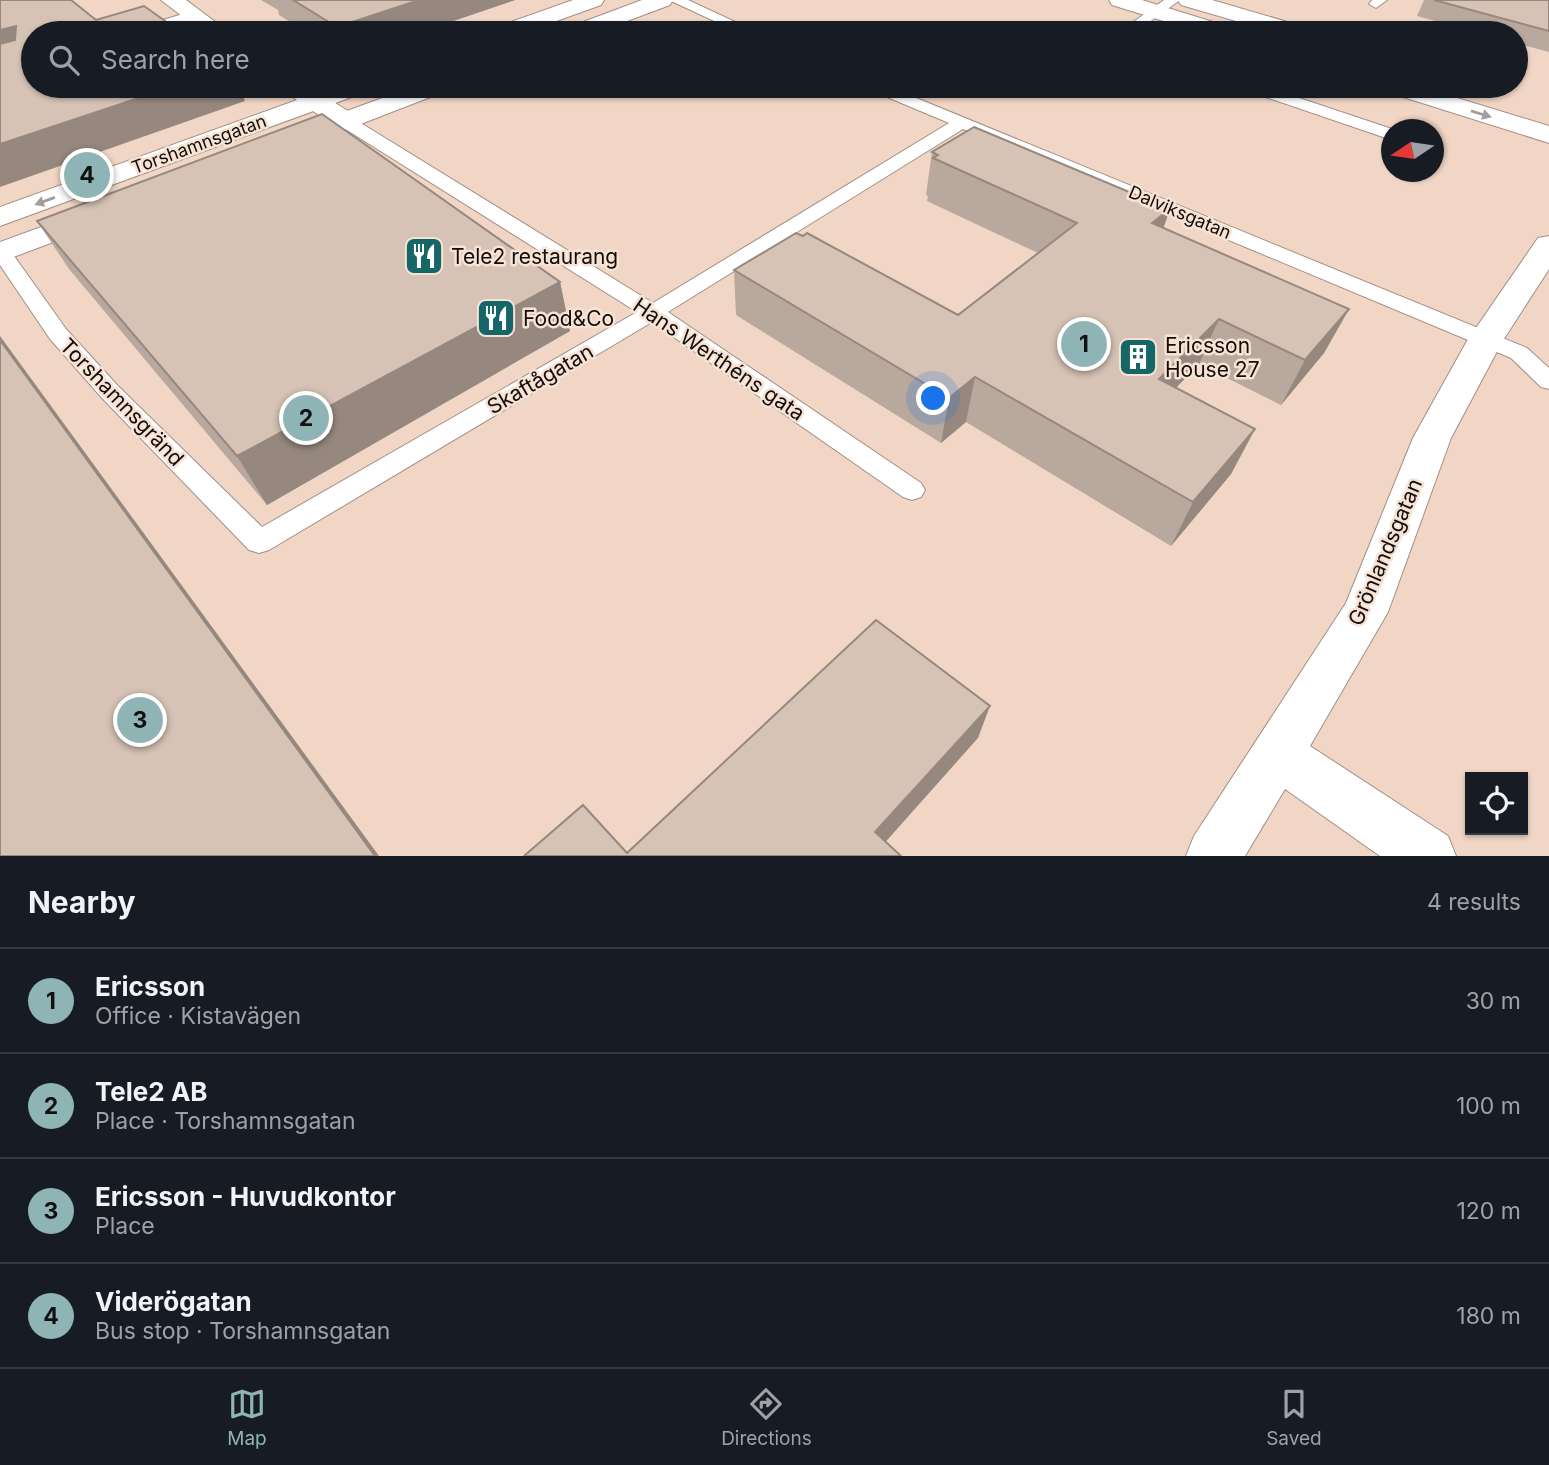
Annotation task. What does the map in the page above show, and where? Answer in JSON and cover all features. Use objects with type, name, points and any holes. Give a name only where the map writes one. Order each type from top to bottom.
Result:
[{"type":"street","points":[[172,0],[202,21]]},
{"type":"street","points":[[535,21],[593,0]]},
{"type":"street","points":[[607,21],[662,0]]},
{"type":"street","points":[[1120,0],[1164,6],[1198,21]]},
{"type":"street","points":[[1189,0],[1260,21]]},
{"type":"street","points":[[310,98],[345,121]]},
{"type":"street","name":"Torshamnsgatan","points":[[0,217],[327,98]]},
{"type":"street","name":"Torshamnsgatan","points":[[255,155],[405,98]]},
{"type":"street","points":[[1431,98],[1549,135]]},
{"type":"street","points":[[1,252],[116,209]]},
{"type":"street","name":"Grönlandsgatan","points":[[1214,856],[1365,612],[1432,438],[1485,341],[1549,245]]},
{"type":"street","points":[[1278,754],[1428,856]]},
{"type":"lane","points":[[676,0],[724,21]]},
{"type":"lane","points":[[1142,21],[1164,6]]},
{"type":"lane","points":[[173,21],[193,15]]},
{"type":"lane","name":"Dalviksgatan","points":[[902,98],[1519,353],[1549,381]]},
{"type":"lane","points":[[1284,98],[1381,131]]},
{"type":"lane","name":"Hans Werthéns gata","points":[[345,121],[653,312],[912,490]]},
{"type":"lane","name":"Skaftågatan","points":[[259,542],[944,143],[961,123]]},
{"type":"lane","name":"Torshamnsgränd","points":[[1,252],[58,334],[110,392],[259,542]]},
{"type":"shaded area","points":[[0,0],[1549,0],[1549,856],[0,856]]},
{"type":"building","points":[[0,0],[71,0],[96,20],[144,6],[165,21],[21,21],[21,98],[139,98],[0,144],[0,44],[15,40],[16,26],[0,30]]},
{"type":"building","points":[[293,0],[419,0],[355,21],[327,21]]},
{"type":"building","points":[[1434,0],[1549,0],[1549,31],[1528,25],[1528,21],[1512,21]]},
{"type":"building","points":[[322,114],[560,282],[237,456],[37,221]]},
{"type":"building","points":[[974,127],[1170,209],[1152,223],[1349,309],[1305,360],[1219,319],[1159,379],[1255,429],[1193,502],[975,377],[949,398],[734,270],[796,233],[803,236],[807,233],[958,315],[1077,223],[933,158],[938,155],[932,152]]},
{"type":"building","points":[[0,340],[375,856],[0,856]]},
{"type":"building","points":[[876,620],[990,706],[875,832],[901,856],[524,856],[583,805],[627,853]]},
{"type":"place","name":"Viderögatan","points":[[87,175]]},
{"type":"place","name":"Tele2 restaurang","points":[[424,256]]},
{"type":"place","name":"Food&Co","points":[[496,318]]},
{"type":"place","name":"Ericsson","points":[[1084,344]]},
{"type":"place","name":"Ericsson House 27","points":[[1138,357]]},
{"type":"place","name":"Tele2 AB","points":[[306,418]]},
{"type":"place","name":"Ericsson - Huvudkontor","points":[[140,720]]}]
